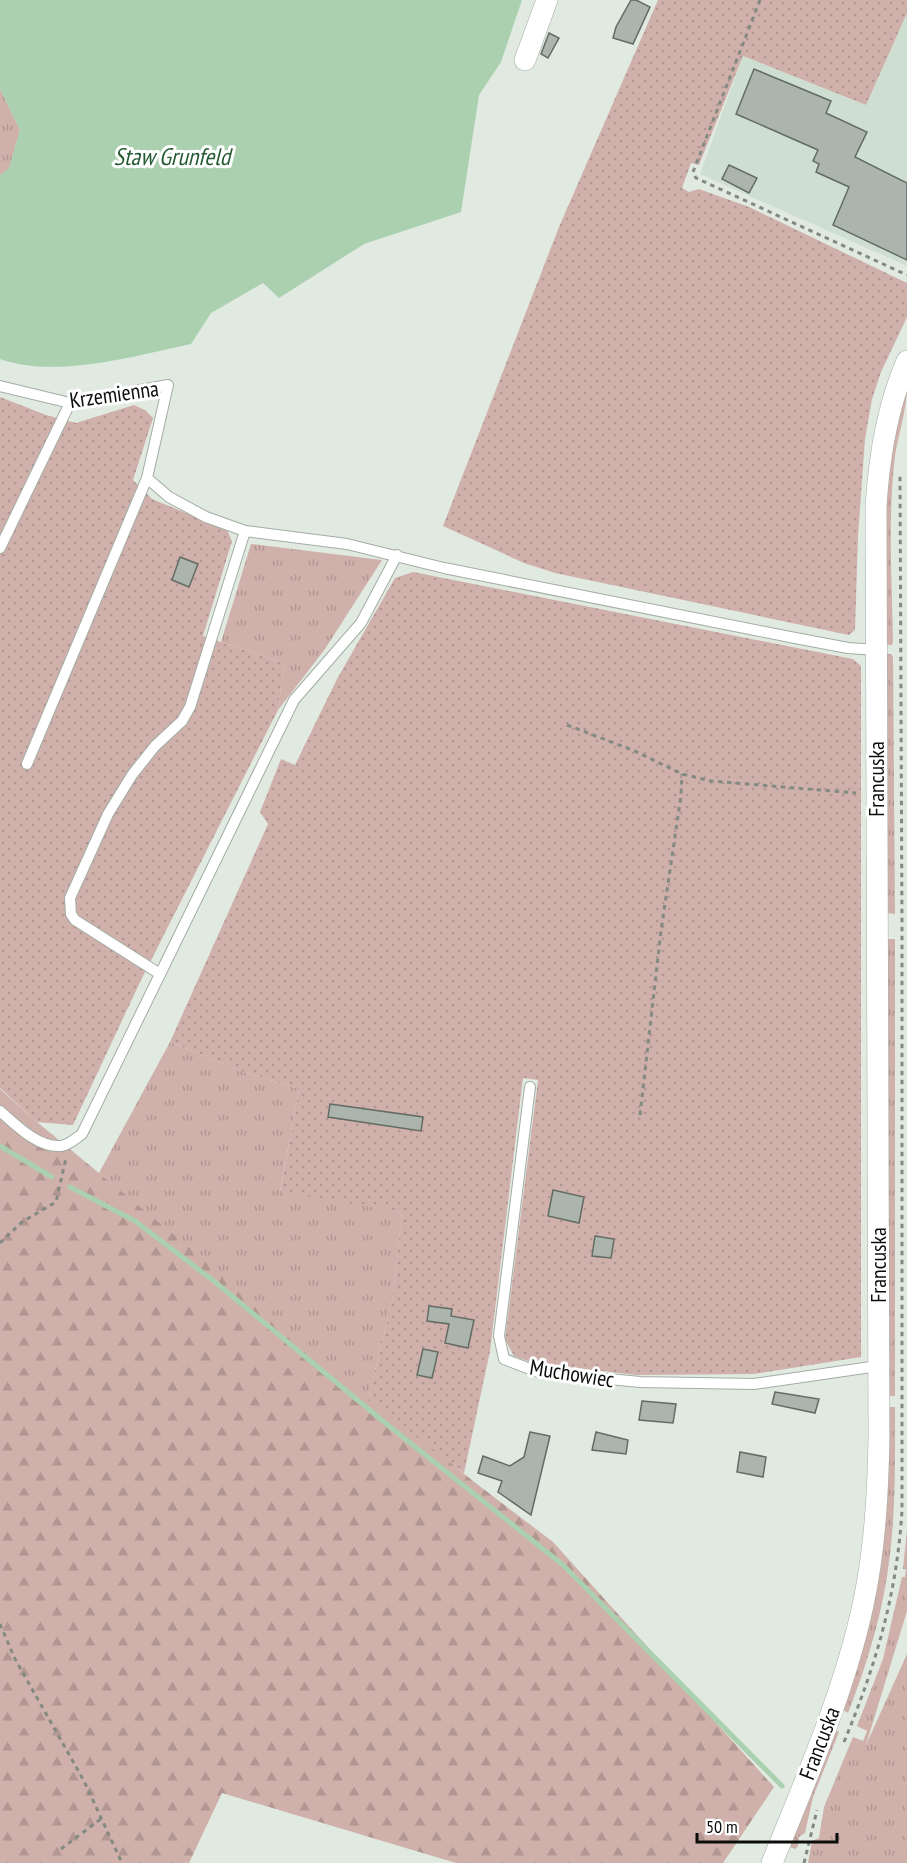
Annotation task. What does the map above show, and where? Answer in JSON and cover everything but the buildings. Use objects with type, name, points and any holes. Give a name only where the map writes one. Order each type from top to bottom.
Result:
[{"type":"street","points":[[525,60],[547,0]]},
{"type":"street","name":"Francuska","points":[[772,1863],[836,1696],[863,1605],[870,1569],[876,1504],[878,1366],[876,507],[888,418],[907,361]]},
{"type":"lane","name":"Krzemienna","points":[[0,386],[70,403],[168,385],[147,478]]},
{"type":"lane","points":[[0,548],[70,403]]},
{"type":"lane","points":[[27,764],[147,478],[169,497],[206,517],[244,531],[347,544],[444,568],[778,635],[848,648],[876,650]]},
{"type":"lane","points":[[160,974],[75,920],[71,914],[70,898],[114,804],[132,775],[155,746],[182,721],[190,707],[244,531]]},
{"type":"lane","points":[[0,1111],[21,1129],[43,1143],[60,1146],[69,1144],[81,1134],[294,700],[361,623],[397,555]]},
{"type":"lane","name":"Muchowiec","points":[[530,1087],[499,1336],[504,1359],[538,1372],[640,1382],[754,1384],[878,1366]]},
{"type":"path","points":[[760,0],[693,172],[696,178],[907,275]]},
{"type":"path","points":[[567,725],[635,751],[682,774],[711,781],[876,795]]},
{"type":"path","points":[[640,1114],[658,953],[681,796],[682,774]]},
{"type":"path","points":[[0,1243],[22,1222],[56,1202],[69,1144]]},
{"type":"path","points":[[0,1624],[14,1657],[84,1781],[122,1863]]},
{"type":"path","points":[[61,1849],[102,1818]]},
{"type":"path","points":[[804,1863],[810,1837]]},
{"type":"shaded area","points":[[907,13],[907,266],[700,174],[743,56],[866,105]]},
{"type":"green space","points":[[658,0],[907,0],[907,13],[866,105],[743,56],[699,165],[691,163],[682,188],[689,192],[699,189],[749,207],[907,283],[907,317],[881,372],[872,399],[865,439],[858,536],[855,630],[849,635],[555,573],[524,563],[443,526],[559,227]]},
{"type":"green space","points":[[0,89],[20,130],[9,169],[0,175]]},
{"type":"green space","points":[[907,387],[892,487],[893,642],[892,645],[886,645],[887,491],[896,428]]},
{"type":"green space","points":[[0,397],[46,415],[76,423],[134,405],[145,410],[153,418],[133,480],[152,499],[227,530],[232,541],[203,636],[284,663],[278,710],[141,980],[73,1125],[37,1122],[0,1088]]},
{"type":"green space","points":[[251,544],[382,560],[325,649],[278,710],[284,663],[221,642]]},
{"type":"green space","points":[[413,572],[853,659],[861,666],[861,1357],[754,1374],[637,1375],[533,1363],[514,1356],[505,1339],[538,1080],[523,1078],[490,1351],[464,1473],[368,1400],[393,1297],[402,1212],[280,1192],[299,1089],[244,1072],[170,1042],[268,824],[260,812],[281,759],[295,765],[337,679],[395,578]]},
{"type":"green space","points":[[886,654],[891,654],[893,657],[895,914],[886,913]]},
{"type":"green space","points":[[887,939],[895,939],[895,1396],[888,1396]]},
{"type":"green space","points":[[170,1042],[244,1072],[299,1089],[280,1191],[402,1212],[393,1297],[368,1400],[99,1173]]},
{"type":"green space","points":[[0,1089],[473,1481],[553,1542],[774,1787],[723,1863],[456,1863],[222,1793],[189,1863],[0,1863]]},
{"type":"green space","points":[[889,1407],[895,1407],[895,1462],[892,1536],[887,1575],[874,1635],[848,1713],[842,1709],[873,1609],[880,1571],[887,1501]]},
{"type":"green space","points":[[907,1530],[907,1611],[866,1745],[907,1654],[907,1863],[808,1863],[812,1841],[819,1838],[824,1807],[853,1737],[863,1741],[867,1731],[857,1726],[883,1659],[902,1577],[905,1577],[906,1569],[903,1569]]},
{"type":"green space","points":[[835,1730],[839,1732],[813,1797],[805,1833],[799,1837],[798,1846],[795,1849],[790,1847]]},
{"type":"water","name":"Staw Grunfeld","points":[[0,0],[522,0],[501,62],[479,95],[461,212],[364,244],[279,298],[263,283],[211,313],[191,344],[95,364],[45,367],[22,365],[0,359],[0,175],[9,168],[20,130],[0,89]]},
{"type":"waterway","points":[[0,1146],[52,1177]]},
{"type":"waterway","points":[[70,1187],[135,1221],[215,1282],[389,1426],[563,1565],[782,1786]]}]
